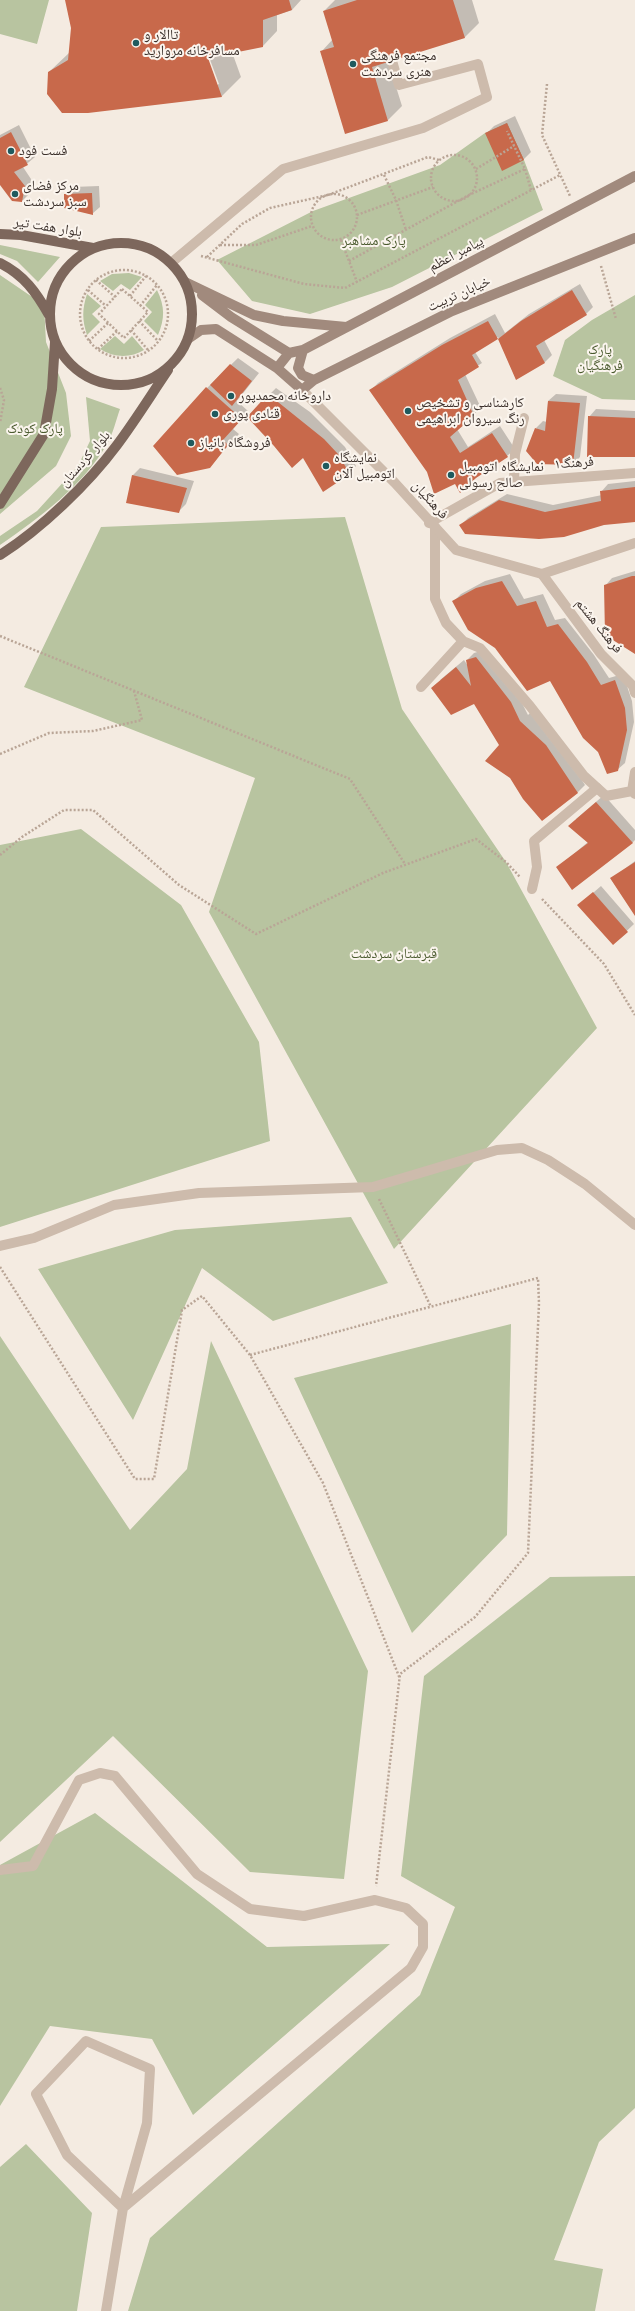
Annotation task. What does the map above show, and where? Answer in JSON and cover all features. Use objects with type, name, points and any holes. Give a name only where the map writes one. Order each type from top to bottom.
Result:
[{"type":"main road","name":"پیامبر اعظم","points":[[288,353],[303,350],[635,176]]},
{"type":"main road","name":"بلوار هفت تیر","points":[[0,234],[21,235],[93,248]]},
{"type":"main road","name":"خیابان تربیت","points":[[302,390],[314,380],[452,311],[635,238]]},
{"type":"main road","points":[[49,315],[52,294],[61,275],[75,259],[93,248],[113,243],[134,243],[154,250],[171,263],[185,282],[231,317],[288,353],[277,368]]},
{"type":"main road","points":[[0,263],[12,269],[36,290],[49,315],[55,342],[52,388],[44,434],[0,504]]},
{"type":"main road","points":[[185,282],[254,315],[283,321],[346,328]]},
{"type":"main road","points":[[185,282],[191,301],[192,320],[188,339]]},
{"type":"main road","points":[[188,339],[201,330],[216,329],[277,368],[302,390]]},
{"type":"main road","name":"بلوار کردستان","points":[[0,555],[27,538],[66,502],[116,446],[188,339]]},
{"type":"main road","points":[[55,342],[68,362],[86,376],[108,384],[131,385],[153,378],[172,364]]},
{"type":"main road","points":[[303,350],[298,368],[302,375],[314,380]]},
{"type":"street","points":[[171,263],[283,169],[423,128],[487,97],[478,64],[399,85],[392,61]]},
{"type":"street","name":"فرهنگیان","points":[[302,390],[395,482],[456,550],[542,574]]},
{"type":"street","points":[[514,482],[516,454],[524,418]]},
{"type":"street","name":"فرهنگ۱","points":[[432,525],[500,483],[635,473]]},
{"type":"street","points":[[432,525],[435,599],[446,623],[464,641],[480,648],[530,706],[584,776],[606,796],[633,793],[635,772]]},
{"type":"street","points":[[542,574],[635,542]]},
{"type":"street","name":"فرهنگ هشتم","points":[[542,574],[601,654],[633,686],[635,693]]},
{"type":"street","points":[[421,687],[464,641]]},
{"type":"street","points":[[532,889],[537,867],[534,841],[597,788]]},
{"type":"street","points":[[0,1246],[34,1238],[114,1205],[199,1193],[374,1187],[497,1150],[522,1148],[548,1160],[585,1184],[635,1224]]},
{"type":"street","points":[[0,1870],[33,1866],[79,1780],[100,1773],[115,1776],[197,1874],[250,1909],[304,1916],[375,1900],[406,1908],[423,1924],[423,1947],[411,1968],[123,2208]]},
{"type":"street","points":[[106,2311],[123,2208],[147,2123],[150,2070],[86,2041],[36,2094],[67,2155],[123,2208]]},
{"type":"path","points":[[547,84],[542,135],[575,207]]},
{"type":"path","points":[[507,130],[525,169],[531,190]]},
{"type":"path","points":[[476,169],[514,146]]},
{"type":"path","points":[[349,261],[470,195],[477,183],[476,169],[471,162],[459,155],[446,156],[440,160],[432,172],[433,187],[438,193],[450,200],[462,199],[470,195],[525,169]]},
{"type":"path","points":[[207,257],[242,224],[270,208],[328,195],[344,196],[350,201],[357,215],[354,230],[341,240],[327,240],[316,232],[312,226],[312,210],[321,198],[328,195],[384,175],[428,157],[440,160]]},
{"type":"path","points":[[185,251],[304,284],[345,288],[560,174]]},
{"type":"path","points":[[384,175],[396,200],[406,230]]},
{"type":"path","points":[[357,215],[433,187]]},
{"type":"path","points":[[220,245],[256,245],[312,226]]},
{"type":"path","points":[[341,240],[357,282]]},
{"type":"path","points":[[115,271],[136,272],[146,276],[157,285],[167,306],[167,318],[159,341],[148,350],[133,356],[117,358],[98,349],[89,341],[84,332],[80,310],[88,290],[96,280],[115,271]]},
{"type":"path","points":[[130,296],[146,276]]},
{"type":"path","points":[[603,279],[616,319]]},
{"type":"path","points":[[96,280],[114,297]]},
{"type":"path","points":[[140,306],[157,285]]},
{"type":"path","points":[[122,289],[148,312],[124,338],[99,314],[114,297],[122,289]]},
{"type":"path","points":[[88,290],[106,306]]},
{"type":"path","points":[[139,321],[159,341]]},
{"type":"path","points":[[89,341],[108,323]]},
{"type":"path","points":[[130,330],[148,350]]},
{"type":"path","points":[[98,349],[116,331]]},
{"type":"path","points":[[0,388],[4,400],[1,406],[0,423]]},
{"type":"path","points":[[0,636],[350,779],[406,864]]},
{"type":"path","points":[[0,754],[49,733],[93,731],[142,720],[134,690]]},
{"type":"path","points":[[0,855],[22,837],[64,810],[93,810],[179,885],[256,934],[383,872],[476,839],[506,862],[604,964],[635,1015]]},
{"type":"path","points":[[374,1187],[431,1307]]},
{"type":"path","points":[[0,1267],[135,1480],[154,1479],[182,1310],[202,1296],[250,1355],[323,1483],[400,1680]]},
{"type":"path","points":[[250,1355],[538,1278],[540,1303],[528,1553],[475,1617],[400,1674],[375,1900]]},
{"type":"green space","points":[[0,0],[49,0],[37,44],[0,34]]},
{"type":"green space","name":"پارک مشاهبر","points":[[507,123],[524,160],[543,210],[392,287],[310,314],[252,301],[217,260],[313,211],[440,165],[485,133]]},
{"type":"green space","points":[[0,245],[60,257],[38,282],[17,261],[0,254]]},
{"type":"green space","points":[[129,273],[142,277],[130,290],[121,284],[113,291],[100,281],[112,274]]},
{"type":"green space","name":"پارک کودک","points":[[0,275],[44,305],[46,342],[66,393],[71,436],[56,466],[0,514]]},
{"type":"green space","points":[[157,290],[163,307],[163,318],[158,335],[144,321],[152,312],[145,305]]},
{"type":"green space","points":[[87,294],[101,306],[92,314],[100,322],[87,335],[83,314]]},
{"type":"green space","name":"پارک فرهنگیان","points":[[635,295],[635,400],[602,399],[553,376],[565,340],[592,320]]},
{"type":"green space","points":[[115,336],[124,344],[132,336],[144,350],[128,356],[122,356],[111,354],[100,349]]},
{"type":"green space","points":[[86,397],[120,409],[107,444],[86,474],[73,487],[30,524],[0,545],[0,536],[37,511],[78,466],[90,441]]},
{"type":"green space","name":"قبرستان سردشت","points":[[345,517],[402,709],[506,862],[597,1028],[394,1249],[209,912],[255,778],[24,687],[101,527]]},
{"type":"green space","points":[[81,829],[181,905],[259,1042],[270,1141],[0,1227],[0,845]]},
{"type":"green space","points":[[351,1217],[388,1283],[273,1321],[202,1268],[133,1420],[38,1269],[175,1230]]},
{"type":"green space","points":[[511,1324],[507,1535],[412,1633],[294,1378]]},
{"type":"green space","points":[[0,1336],[130,1530],[187,1469],[211,1341],[368,1671],[344,1879],[250,1872],[113,1736],[0,1842]]},
{"type":"green space","points":[[635,1576],[635,2108],[599,2142],[554,2260],[603,2269],[595,2311],[128,2311],[150,2238],[420,1995],[455,1907],[401,1876],[424,1676],[550,1577]]},
{"type":"green space","points":[[95,1813],[267,1947],[390,1944],[193,2115],[152,2039],[50,2026],[0,2106],[0,1865]]},
{"type":"green space","points":[[26,2144],[92,2213],[77,2311],[0,2311],[0,2167]]},
{"type":"building","name":"تاالار و مسافرخانه مروارید","points":[[65,0],[289,0],[292,10],[263,20],[263,47],[208,58],[222,97],[88,113],[62,113],[47,94],[48,72],[68,60],[71,28]]},
{"type":"building","name":"مجتمع فرهنگی هنری سردشت","points":[[357,0],[453,0],[465,38],[372,67],[388,121],[345,134],[320,51],[334,47],[323,11]]},
{"type":"building","points":[[507,123],[524,160],[502,171],[485,133]]},
{"type":"building","name":"فست فود","points":[[11,132],[28,165],[14,172],[25,186],[22,202],[12,201],[0,185],[0,138]]},
{"type":"building","points":[[92,193],[93,215],[64,208],[64,194]]},
{"type":"building","points":[[572,290],[587,315],[536,346],[545,363],[516,380],[498,339],[521,321]]},
{"type":"building","points":[[488,321],[498,339],[472,355],[479,367],[458,380],[474,416],[450,437],[460,453],[492,433],[508,457],[476,478],[460,493],[455,484],[434,494],[427,472],[369,390],[442,345]]},
{"type":"building","name":"داروخانه محمدپور","points":[[230,364],[252,381],[232,406],[210,385]]},
{"type":"building","name":"فروشگاه بانیاز","points":[[206,387],[242,419],[223,440],[228,445],[210,468],[177,475],[153,446]]},
{"type":"building","points":[[268,394],[324,439],[338,454],[350,474],[323,492],[303,458],[292,468],[247,417]]},
{"type":"building","points":[[548,401],[580,403],[573,465],[537,464],[526,451],[535,428],[545,431]]},
{"type":"building","points":[[588,416],[635,418],[635,457],[587,457]]},
{"type":"building","points":[[132,475],[187,488],[179,513],[126,503]]},
{"type":"building","points":[[635,487],[635,522],[604,525],[564,537],[539,539],[465,534],[459,525],[499,500],[545,512],[601,501],[600,491]]},
{"type":"building","points":[[635,576],[635,654],[605,635],[604,585]]},
{"type":"building","points":[[502,581],[517,606],[536,601],[547,627],[558,624],[587,662],[601,685],[615,680],[625,708],[627,730],[618,771],[607,774],[598,752],[583,738],[550,681],[527,691],[495,648],[468,630],[452,601],[476,588]]},
{"type":"building","points":[[476,657],[511,702],[520,721],[546,745],[578,793],[542,821],[523,799],[510,778],[485,761],[499,745],[474,704],[451,715],[431,688],[456,667],[471,686],[466,660]]},
{"type":"building","points":[[596,802],[633,843],[572,890],[556,867],[588,843],[568,826]]},
{"type":"building","points":[[635,862],[635,916],[610,878]]},
{"type":"building","points":[[593,892],[628,932],[613,945],[577,905]]},
{"type":"place","name":"تاالار و مسافرخانه مروارید","points":[[136,43]]},
{"type":"place","name":"مجتمع فرهنگی هنری سردشت","points":[[353,64]]},
{"type":"place","name":"فست فود","points":[[11,151]]},
{"type":"place","name":"مرکز فضای سبز سردشت","points":[[15,194]]},
{"type":"place","name":"داروخانه محمدپور","points":[[231,396]]},
{"type":"place","name":"کارشناسی و تشخیص رنگ سیروان ابراهیمی","points":[[408,411]]},
{"type":"place","name":"قنادی پوری","points":[[215,414]]},
{"type":"place","name":"فروشگاه بانیاز","points":[[191,443]]},
{"type":"place","name":"نمایشگاه اتومبیل آلان","points":[[326,466]]},
{"type":"place","name":"نمایشگاه اتومبیل صالح رسولی","points":[[451,475]]}]
